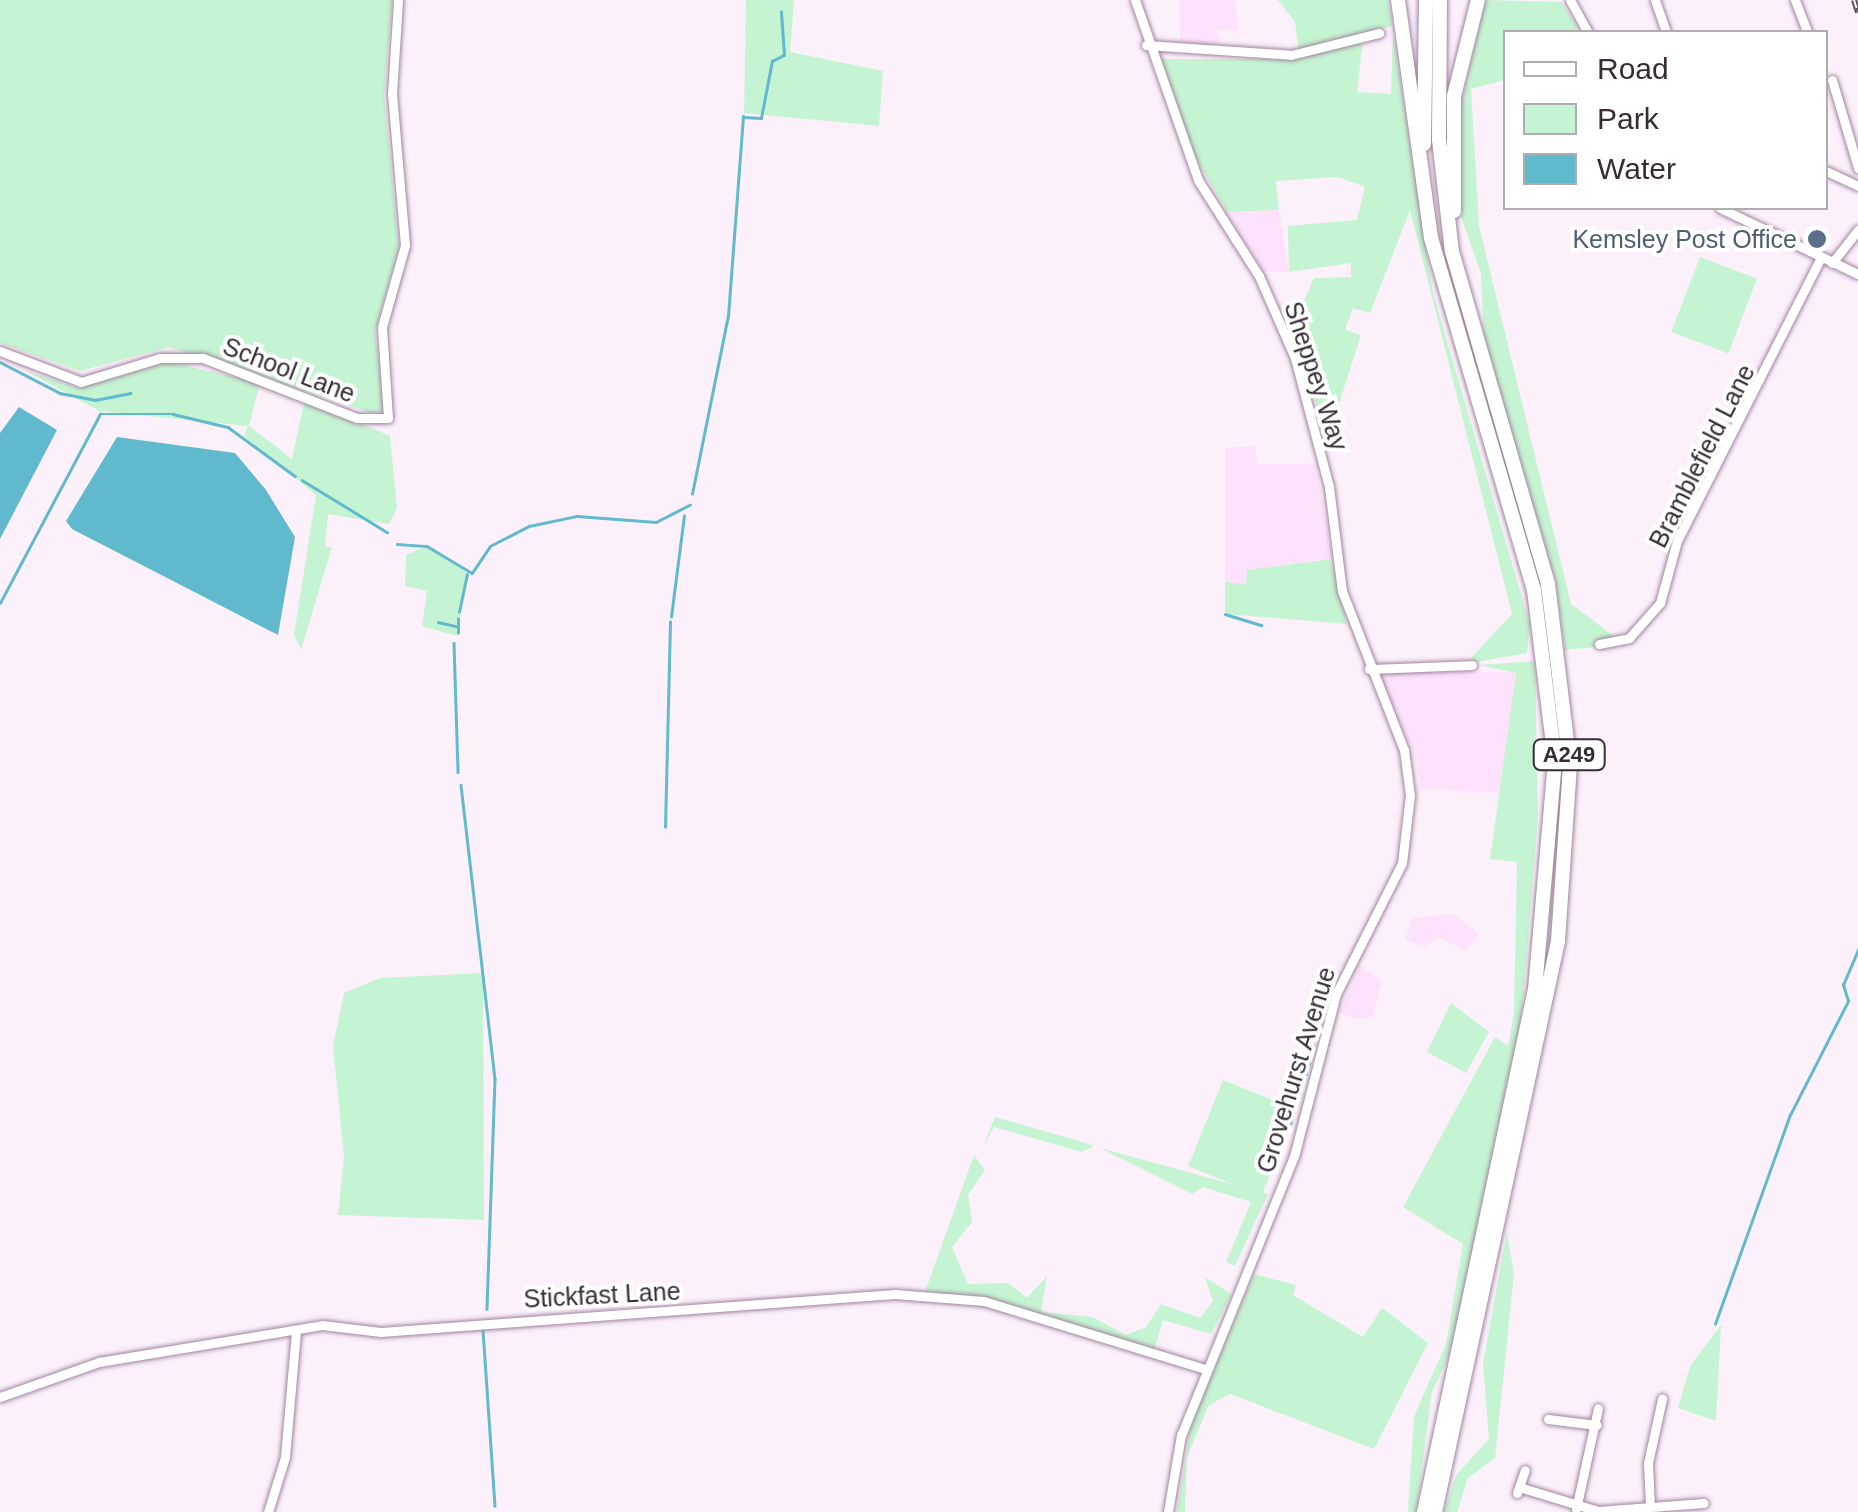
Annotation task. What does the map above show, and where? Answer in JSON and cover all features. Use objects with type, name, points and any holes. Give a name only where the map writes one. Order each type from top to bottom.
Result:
[{"type":"highway","name":"A249","points":[[1398,0],[1426,216],[1548,584],[1564,684],[1569,833],[1547,998],[1436,1512]]},
{"type":"highway","name":"A249","points":[[1424,1512],[1531,1011],[1555,810],[1534,590],[1457,310],[1424,145],[1426,0]]},
{"type":"highway","name":"A249","points":[[1440,0],[1440,160],[1457,310]]},
{"type":"highway","name":"A249","points":[[1457,310],[1451,124],[1478,0]]},
{"type":"street","name":"School Lane","points":[[0,352],[81,382],[160,358],[203,358],[358,418],[388,418],[382,327],[406,245],[392,94],[398,0]]},
{"type":"street","name":"Sheppey Way","points":[[1135,0],[1146,45],[1198,180],[1285,331],[1322,456],[1342,591],[1369,669]]},
{"type":"street","points":[[1570,0],[1587,30]]},
{"type":"street","points":[[1655,0],[1665,30]]},
{"type":"street","points":[[1795,0],[1806,30]]},
{"type":"street","points":[[1146,45],[1291,54],[1379,33]]},
{"type":"street","points":[[1832,83],[1858,168]]},
{"type":"street","points":[[1828,172],[1858,186]]},
{"type":"street","points":[[1724,210],[1858,274]]},
{"type":"street","points":[[1832,263],[1858,230]]},
{"type":"street","name":"Bramblefield Lane","points":[[1598,644],[1629,638],[1660,603],[1677,541],[1820,259]]},
{"type":"street","points":[[1369,669],[1472,665]]},
{"type":"street","name":"Grovehurst Avenue","points":[[1168,1512],[1180,1434],[1294,1156],[1336,994],[1402,863],[1410,778],[1369,669]]},
{"type":"street","name":"Stickfast Lane","points":[[0,1397],[99,1362],[296,1330],[925,1295],[984,1301],[1205,1369]]},
{"type":"street","points":[[268,1512],[285,1457],[296,1330]]},
{"type":"street","points":[[1650,1507],[1648,1463],[1662,1399]]},
{"type":"street","points":[[1576,1510],[1598,1408]]},
{"type":"street","points":[[1548,1419],[1596,1424]]},
{"type":"street","points":[[1525,1470],[1518,1490],[1576,1510],[1704,1503]]},
{"type":"shaded area","points":[[1179,0],[1235,0],[1239,30],[1218,30],[1219,49],[1180,42]]},
{"type":"shaded area","points":[[1279,210],[1289,272],[1264,272],[1227,212]]},
{"type":"shaded area","points":[[1256,446],[1257,464],[1316,464],[1332,558],[1247,570],[1246,584],[1225,582],[1225,448]]},
{"type":"shaded area","points":[[1378,672],[1516,672],[1503,793],[1420,789],[1415,754]]},
{"type":"shaded area","points":[[1452,914],[1479,933],[1466,951],[1437,937],[1427,947],[1405,940],[1412,918]]},
{"type":"shaded area","points":[[1360,965],[1382,981],[1373,1017],[1356,1019],[1339,1012]]},
{"type":"green space","points":[[0,0],[392,0],[384,95],[399,248],[375,332],[385,409],[372,413],[169,347],[80,371],[0,343]]},
{"type":"green space","points":[[746,0],[794,0],[790,52],[883,71],[879,126],[744,113]]},
{"type":"green space","points":[[1278,0],[1388,0],[1392,26],[1299,51],[1295,22]]},
{"type":"green space","points":[[1485,0],[1561,2],[1580,30],[1503,30],[1503,81],[1471,89],[1479,226],[1571,604],[1619,640],[1595,647],[1565,650],[1555,578],[1484,341],[1481,273],[1460,214],[1458,118]]},
{"type":"green space","points":[[1393,33],[1433,293],[1530,625],[1527,653],[1476,662],[1471,658],[1512,614],[1410,210],[1370,313],[1353,308],[1345,330],[1361,335],[1328,438],[1291,330],[1314,278],[1351,277],[1351,263],[1289,272],[1288,226],[1357,220],[1365,187],[1338,177],[1276,181],[1279,210],[1227,212],[1193,153],[1160,59],[1280,59],[1363,40],[1357,92],[1391,94]]},
{"type":"green space","points":[[1700,257],[1757,279],[1728,354],[1671,332]]},
{"type":"green space","points":[[169,362],[260,383],[249,426],[292,459],[305,399],[390,436],[397,508],[389,524],[328,514],[325,547],[332,547],[301,650],[294,635],[316,495],[244,436],[248,426],[99,411],[26,371],[78,388]]},
{"type":"green space","points":[[427,546],[467,573],[457,636],[422,626],[427,591],[405,586],[406,555]]},
{"type":"green space","points":[[1330,559],[1347,624],[1225,614],[1225,582],[1246,584],[1247,570]]},
{"type":"green space","points":[[1535,661],[1538,817],[1520,1036],[1451,1352],[1432,1392],[1416,1512],[1408,1512],[1414,1416],[1446,1344],[1463,1244],[1403,1207],[1495,1037],[1508,1046],[1514,1013],[1517,862],[1490,859],[1516,673],[1479,665]]},
{"type":"green space","points":[[483,973],[484,1220],[338,1215],[344,1157],[333,1046],[344,993],[380,978]]},
{"type":"green space","points":[[1451,1003],[1489,1032],[1466,1073],[1427,1052]]},
{"type":"green space","points":[[1223,1080],[1296,1110],[1261,1196],[1188,1166]]},
{"type":"green space","points":[[995,1117],[1094,1146],[1082,1152],[994,1127],[983,1147]]},
{"type":"green space","points":[[1100,1148],[1268,1194],[1235,1266],[1226,1262],[1251,1202],[1203,1187],[1192,1194]]},
{"type":"green space","points":[[974,1155],[985,1170],[968,1195],[972,1222],[952,1247],[968,1284],[1008,1283],[1027,1298],[1047,1276],[1041,1312],[1092,1317],[1126,1335],[1146,1327],[1161,1304],[1200,1318],[1213,1301],[1205,1277],[1231,1294],[1211,1334],[1163,1320],[1154,1351],[925,1292]]},
{"type":"green space","points":[[1507,1232],[1514,1274],[1495,1458],[1468,1478],[1457,1512],[1444,1512],[1456,1475],[1489,1439],[1483,1363]]},
{"type":"green space","points":[[1254,1274],[1296,1285],[1293,1295],[1363,1337],[1382,1308],[1428,1343],[1374,1449],[1230,1394],[1209,1405],[1187,1457],[1185,1512],[1177,1512],[1191,1425]]},
{"type":"green space","points":[[1721,1325],[1716,1421],[1678,1408],[1690,1366]]},
{"type":"water","points":[[19,407],[57,430],[0,539],[0,433]]},
{"type":"water","points":[[117,437],[235,453],[266,490],[295,537],[278,635],[72,529],[66,521]]},
{"type":"waterway","points":[[692,494],[728,316],[743,117],[761,118],[772,61],[784,55],[781,12]]},
{"type":"waterway","points":[[0,362],[60,393],[95,400],[130,393]]},
{"type":"waterway","points":[[0,603],[100,414],[173,414],[228,427],[295,476]]},
{"type":"waterway","points":[[302,480],[387,532]]},
{"type":"waterway","points":[[397,544],[427,546],[472,573],[490,546],[529,526],[577,516],[656,522],[690,505]]},
{"type":"waterway","points":[[671,617],[684,516]]},
{"type":"waterway","points":[[459,612],[467,575]]},
{"type":"waterway","points":[[1225,614],[1261,625]]},
{"type":"waterway","points":[[458,619],[458,633]]},
{"type":"waterway","points":[[438,622],[456,626]]},
{"type":"waterway","points":[[665,827],[670,622]]},
{"type":"waterway","points":[[454,643],[458,772]]},
{"type":"waterway","points":[[461,785],[495,1079],[487,1309]]},
{"type":"waterway","points":[[1715,1324],[1790,1115],[1848,1001],[1843,985],[1858,949]]},
{"type":"waterway","points":[[1289,1128],[1314,1047]]},
{"type":"waterway","points":[[483,1330],[495,1506]]},
{"type":"railway","points":[[1854,0],[1858,12]]},
{"type":"place","name":"Kemsley Post Office","points":[[1817,239]]}]
